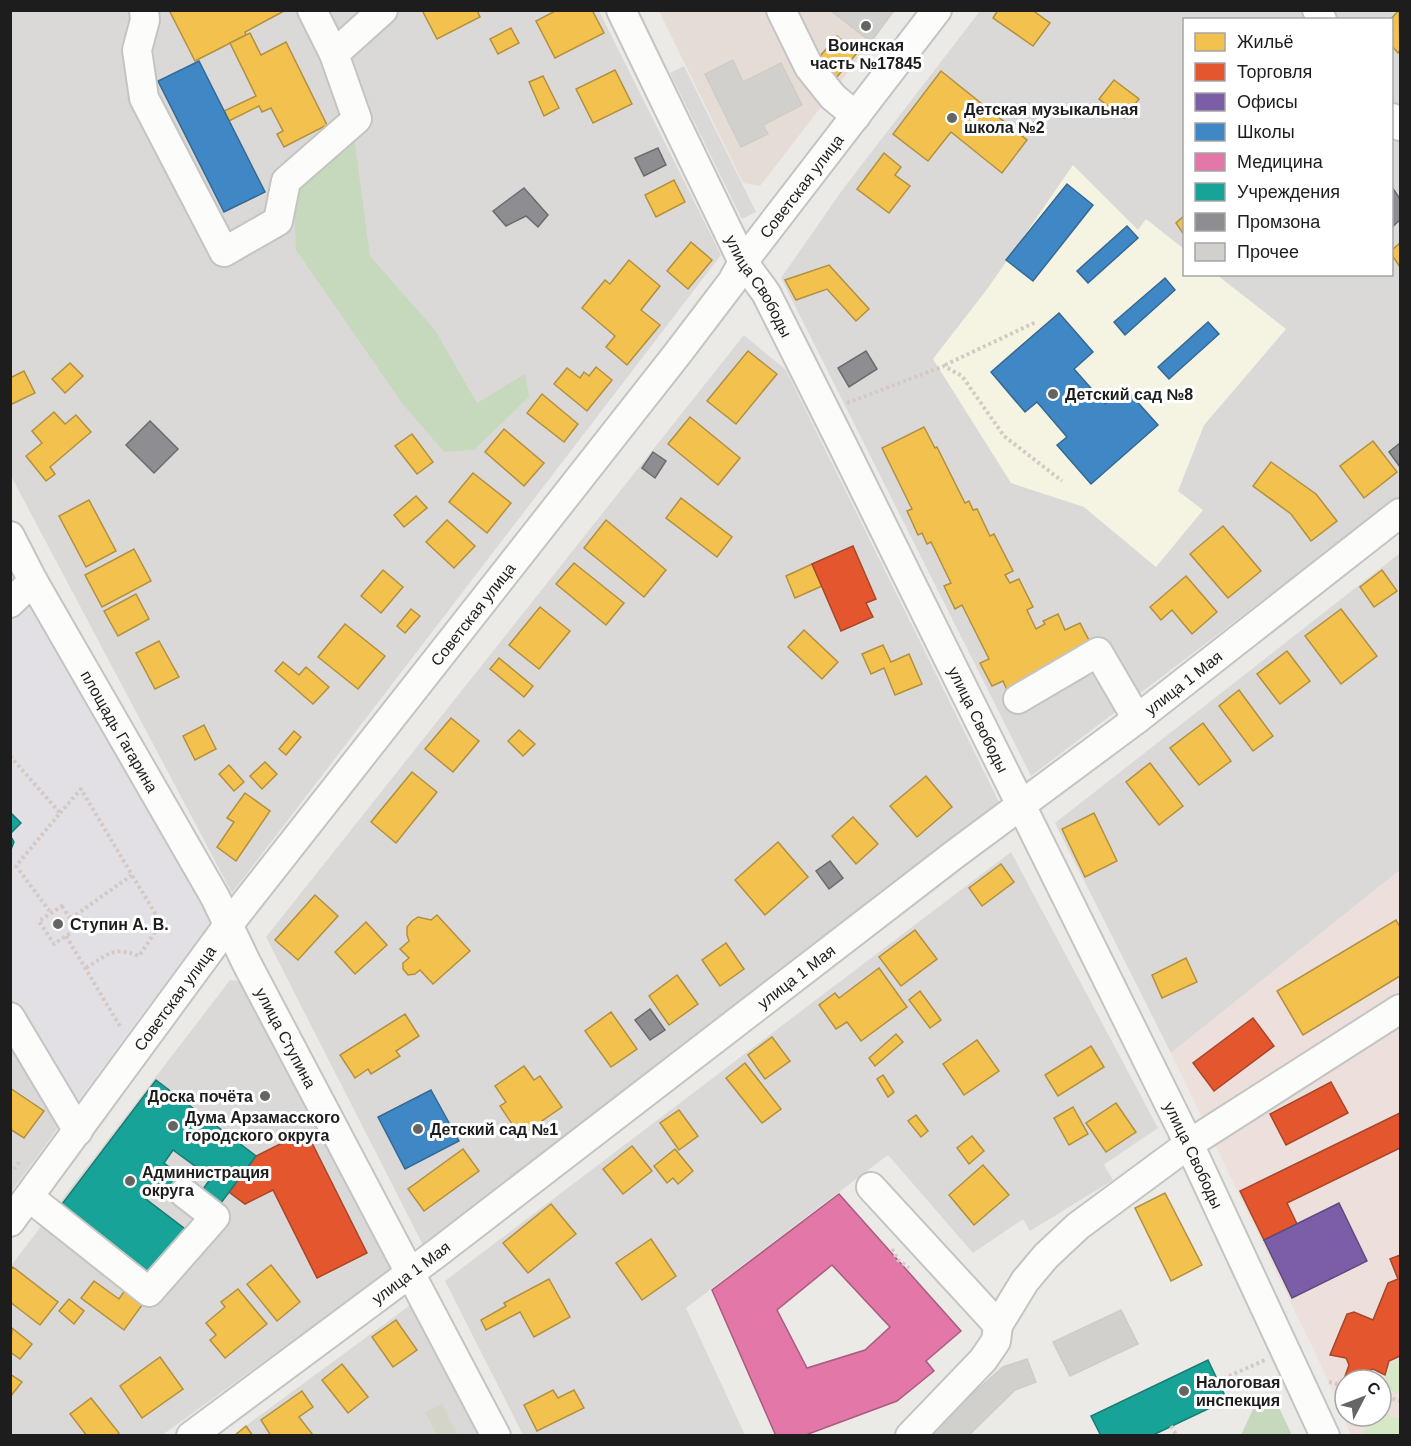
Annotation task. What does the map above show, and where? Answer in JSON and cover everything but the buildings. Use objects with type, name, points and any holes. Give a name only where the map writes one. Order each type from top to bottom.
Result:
[{"type":"street","points":[[144,10],[145,20],[137,50],[144,99],[224,252],[278,221],[286,181],[357,118],[334,54],[312,10]]},
{"type":"street","name":"улица Свободы","points":[[621,10],[743,262],[766,293],[1189,1144],[1325,1436]]},
{"type":"street","points":[[781,10],[809,67],[833,97],[856,116]]},
{"type":"street","name":"Советская улица","points":[[10,1221],[229,924],[678,354],[732,282],[743,262],[937,10]]},
{"type":"street","points":[[334,54],[380,12]]},
{"type":"street","name":"улица 1 Мая","points":[[191,1436],[409,1274],[955,854],[1137,719],[1401,513]]},
{"type":"street","name":"площадь Гагарина","points":[[10,536],[33,581],[229,924]]},
{"type":"street","points":[[10,603],[33,581]]},
{"type":"street","points":[[1018,699],[1098,652],[1137,719]]},
{"type":"street","name":"улица Ступина","points":[[229,924],[246,962],[496,1436]]},
{"type":"street","points":[[910,1436],[983,1360],[996,1341],[998,1324],[1025,1281],[1046,1256],[1078,1226],[1189,1144],[1401,1009]]},
{"type":"street","points":[[10,1017],[78,1131]]},
{"type":"street","points":[[871,1187],[998,1324]]},
{"type":"street","points":[[29,1197],[149,1292],[215,1217],[184,1193]]},
{"type":"path","points":[[841,405],[944,366],[1036,322]]},
{"type":"path","points":[[944,366],[962,376],[1004,436],[1062,481]]},
{"type":"path","points":[[10,756],[60,813]]},
{"type":"path","points":[[51,913],[16,866],[81,789],[161,922],[139,956],[115,950],[86,968]]},
{"type":"path","points":[[70,919],[132,875]]},
{"type":"path","points":[[62,906],[76,929],[54,944],[39,921],[51,913],[62,906]]},
{"type":"path","points":[[66,936],[121,1026],[115,1035]]},
{"type":"path","points":[[1218,1382],[1265,1359]]},
{"type":"path","points":[[1329,1382],[1333,1383]]},
{"type":"path","points":[[1171,1426],[1177,1436]]},
{"type":"shaded area","points":[[10,11],[599,11],[721,255],[232,893],[11,476]]},
{"type":"shaded area","points":[[659,11],[895,11],[760,186],[743,183]]},
{"type":"shaded area","points":[[980,11],[1400,11],[1400,496],[1031,776],[781,278],[843,189]]},
{"type":"shaded area","points":[[684,66],[756,212],[742,219],[670,73]]},
{"type":"shaded area","points":[[1073,165],[1138,230],[1146,219],[1183,248],[1183,276],[1218,276],[1286,329],[1204,425],[1178,491],[1203,510],[1156,567],[1084,507],[1011,483],[933,359],[988,288]]},
{"type":"shaded area","points":[[744,335],[786,370],[1003,810],[424,1247],[266,937]]},
{"type":"shaded area","points":[[1400,553],[1400,870],[1171,1053],[1055,823]]},
{"type":"shaded area","points":[[10,561],[218,912],[66,1117],[11,1023]]},
{"type":"shaded area","points":[[1011,852],[1158,1128],[973,1253],[888,1155],[686,1308],[745,1435],[523,1435],[445,1281]]},
{"type":"shaded area","points":[[1400,870],[1400,1435],[1351,1435],[1348,1428],[1393,1428],[1393,1368],[1333,1368],[1333,1392],[1171,1053]]},
{"type":"shaded area","points":[[230,980],[248,982],[396,1266],[161,1436],[11,1435],[10,1267]]},
{"type":"shaded area","points":[[10,1023],[66,1117],[11,1192],[10,1192]]},
{"type":"shaded area","points":[[1101,1160],[1113,1180],[1030,1231],[1018,1211]]},
{"type":"shaded area","points":[[413,1303],[480,1436],[232,1436]]},
{"type":"shaded area","points":[[442,1404],[458,1435],[437,1435],[425,1412]]},
{"type":"green space","points":[[354,137],[370,256],[435,330],[477,403],[525,374],[529,397],[474,450],[444,452],[402,403],[296,250],[293,176]]},
{"type":"green space","points":[[1400,1359],[1400,1394],[1393,1392],[1393,1368],[1389,1368],[1391,1363]]},
{"type":"green space","points":[[1274,1397],[1292,1435],[1241,1435],[1254,1407]]},
{"type":"green space","points":[[1393,1417],[1400,1419],[1400,1435],[1361,1435],[1366,1428],[1393,1428]]},
{"type":"place","name":"Воинская часть №17845","points":[[866,26]]},
{"type":"place","name":"Детская музыкальная школа №2","points":[[952,118]]},
{"type":"place","name":"Детский сад №8","points":[[1053,394]]},
{"type":"place","name":"Ступин А. В.","points":[[58,924]]},
{"type":"place","name":"Доска почёта","points":[[265,1096]]},
{"type":"place","name":"Дума Арзамасского городского округа","points":[[173,1126]]},
{"type":"place","name":"Детский сад №1","points":[[418,1129]]},
{"type":"place","name":"Администрация округа","points":[[130,1181]]},
{"type":"place","name":"Налоговая инспекция","points":[[1184,1391]]}]
